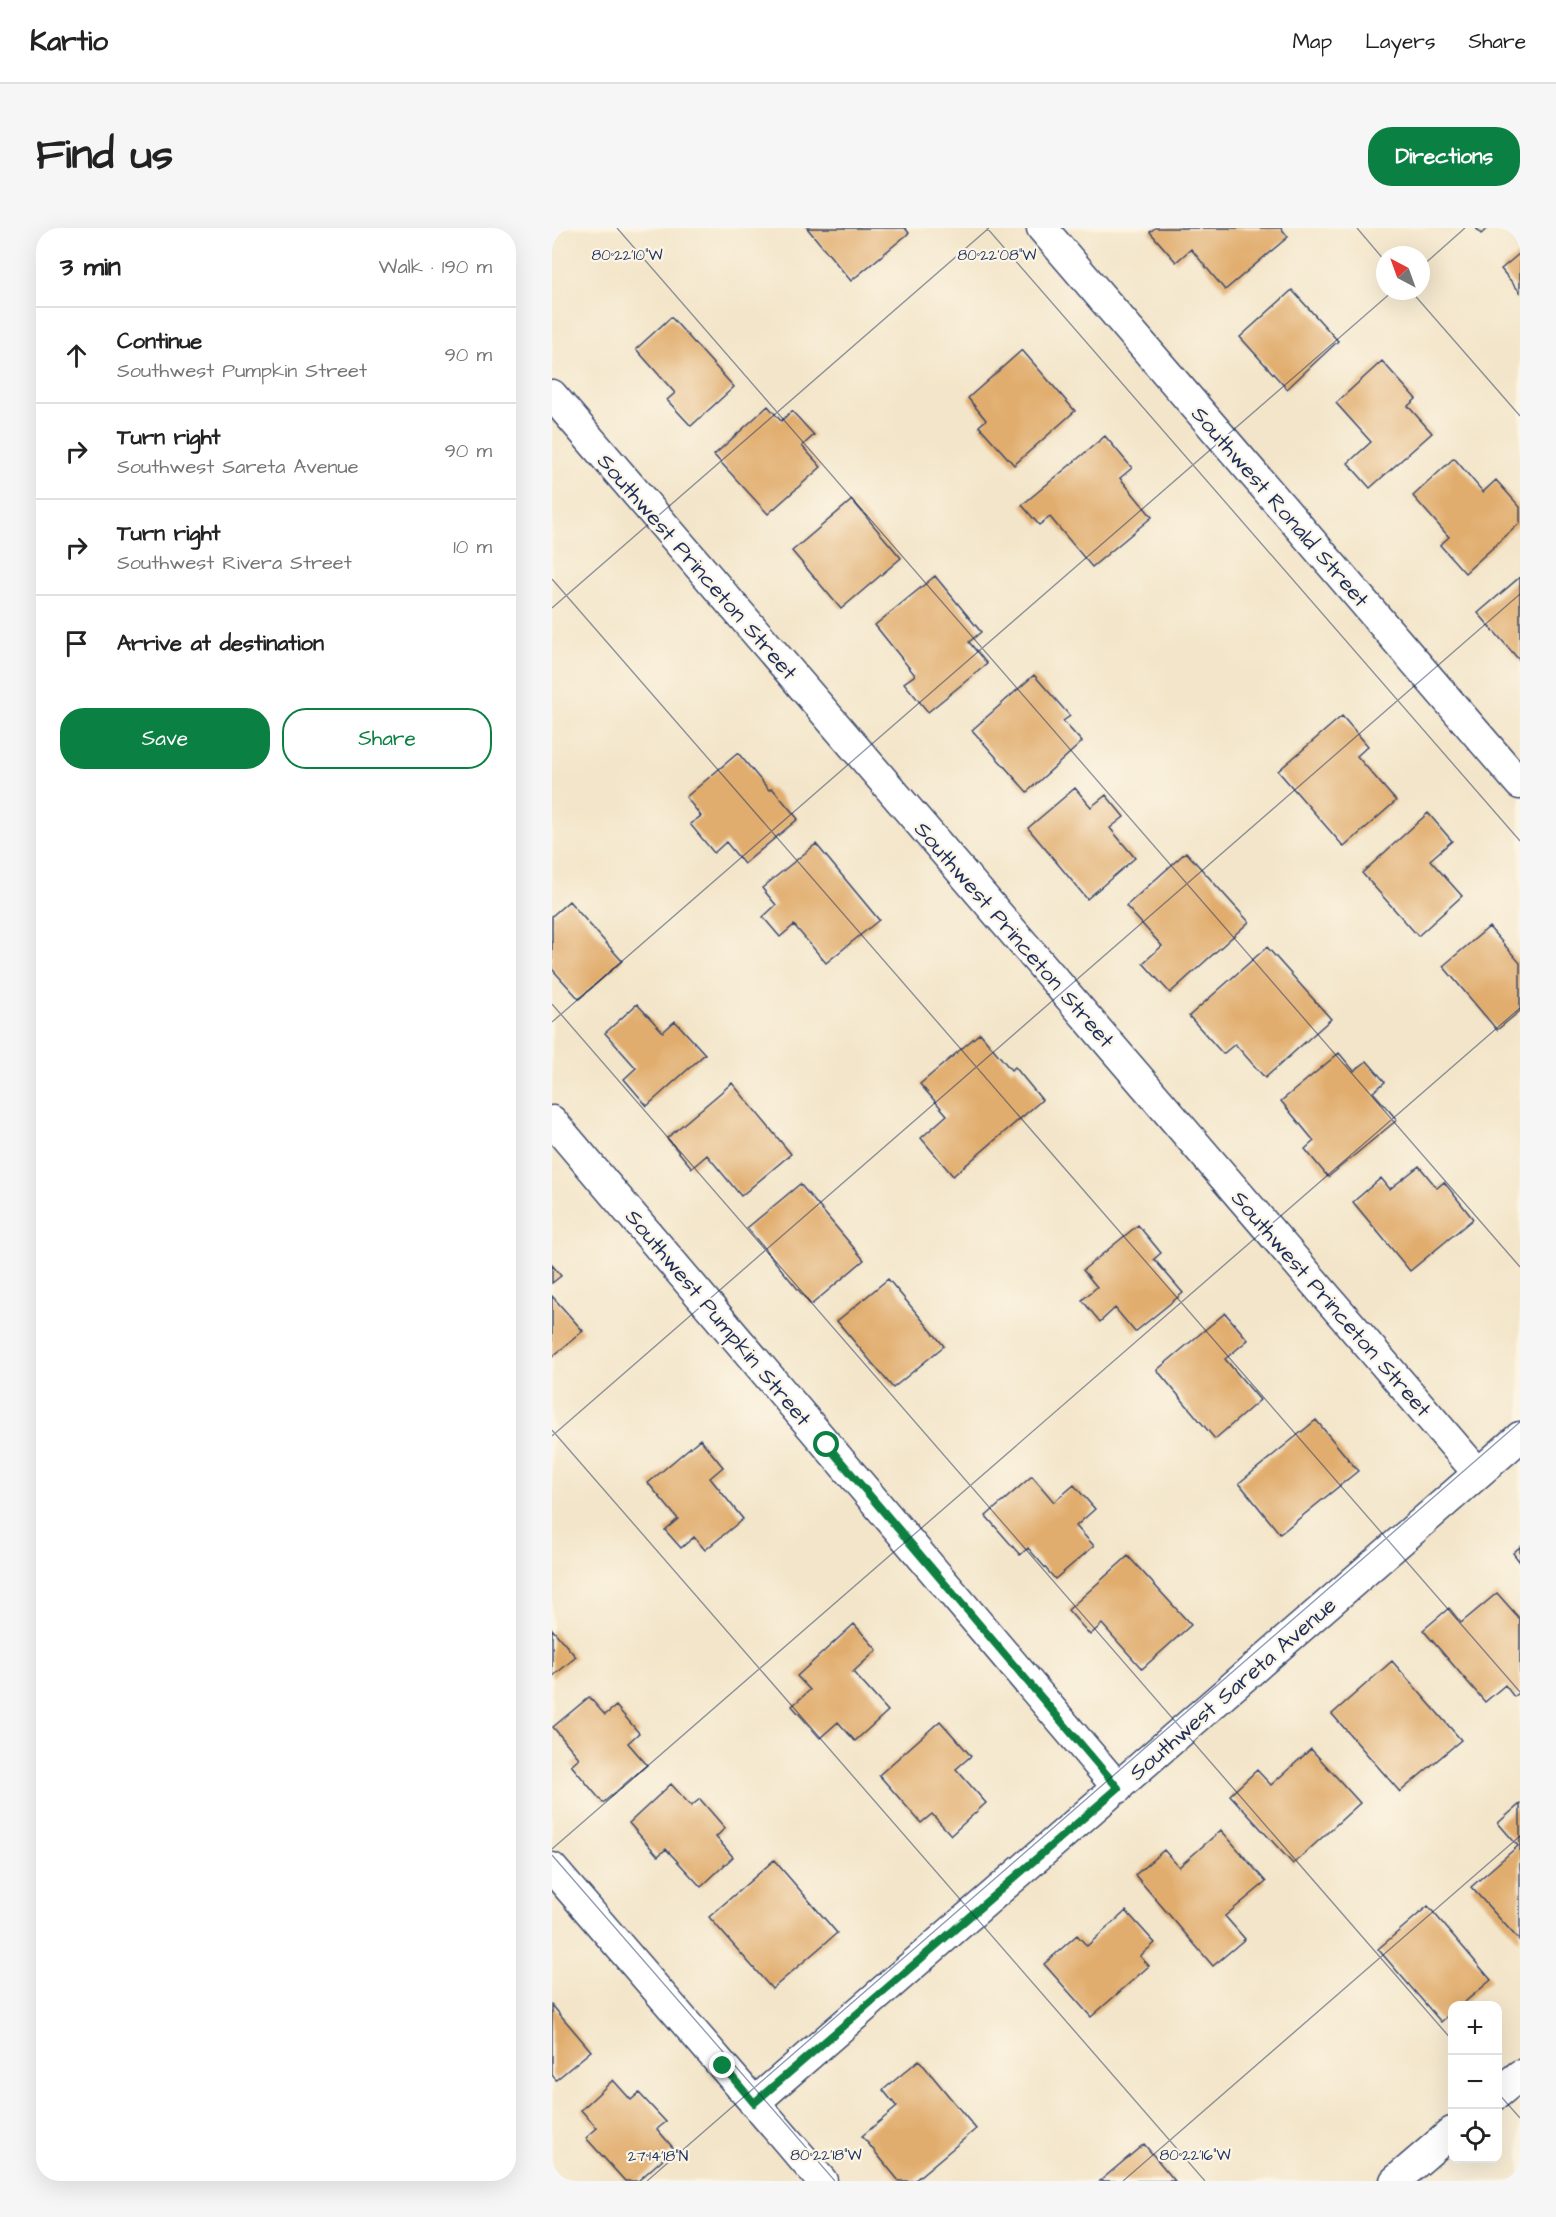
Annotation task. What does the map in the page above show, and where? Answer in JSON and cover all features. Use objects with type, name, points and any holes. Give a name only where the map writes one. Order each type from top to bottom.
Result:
[{"type":"street","name":"Southwest Ronald Street","points":[[1042,228],[1520,784]]},
{"type":"street","name":"Southwest Princeton Street","points":[[552,395],[1478,1473]]},
{"type":"street","name":"Southwest Pumpkin Street","points":[[552,1121],[1118,1788]]},
{"type":"street","name":"Southwest Sareta Avenue","points":[[754,2103],[1520,1437]]},
{"type":"street","points":[[552,1868],[822,2181]]},
{"type":"street","points":[[1502,2090],[1520,2075]]},
{"type":"street","points":[[1395,2181],[1448,2135]]},
{"type":"building","points":[[807,228],[905,228],[909,233],[851,281]]},
{"type":"building","points":[[1155,228],[1281,228],[1288,237],[1225,290],[1191,249],[1176,262],[1150,232]]},
{"type":"building","points":[[1476,228],[1488,228],[1481,234]]},
{"type":"building","points":[[1520,253],[1520,292],[1501,269]]},
{"type":"building","points":[[1292,290],[1338,341],[1287,389],[1240,337]]},
{"type":"building","points":[[671,317],[734,387],[691,426],[667,400],[675,393],[636,349]]},
{"type":"building","points":[[1022,350],[1075,411],[1014,465],[979,426],[986,420],[968,398]]},
{"type":"building","points":[[1382,361],[1416,399],[1408,406],[1432,433],[1370,488],[1348,463],[1371,442],[1336,403]]},
{"type":"building","points":[[768,406],[781,421],[792,411],[814,435],[802,446],[821,467],[768,514],[714,455]]},
{"type":"building","points":[[1105,436],[1132,468],[1120,478],[1152,517],[1092,567],[1050,517],[1039,525],[1022,505]]},
{"type":"building","points":[[1454,458],[1483,492],[1496,480],[1520,507],[1520,523],[1465,573],[1440,545],[1449,537],[1413,496]]},
{"type":"building","points":[[852,500],[901,558],[841,609],[792,551]]},
{"type":"building","points":[[935,576],[981,632],[969,642],[987,664],[928,712],[904,683],[915,675],[875,625]]},
{"type":"building","points":[[1520,577],[1520,661],[1478,613]]},
{"type":"building","points":[[1034,675],[1070,716],[1063,721],[1082,742],[1027,792],[972,730]]},
{"type":"building","points":[[1342,716],[1368,746],[1357,756],[1396,801],[1344,847],[1278,771]]},
{"type":"building","points":[[738,753],[769,790],[772,788],[798,819],[744,864],[726,842],[714,853],[690,824],[701,816],[686,797]]},
{"type":"building","points":[[1075,788],[1091,807],[1106,795],[1124,817],[1110,828],[1135,858],[1087,899],[1028,828]]},
{"type":"building","points":[[1428,813],[1452,841],[1430,860],[1462,896],[1418,936],[1362,873]]},
{"type":"building","points":[[816,844],[879,920],[826,963],[794,925],[780,937],[763,917],[776,905],[762,888]]},
{"type":"building","points":[[1186,852],[1249,922],[1170,993],[1143,963],[1162,946],[1126,906]]},
{"type":"building","points":[[569,901],[622,961],[579,999],[552,969],[552,916]]},
{"type":"building","points":[[1489,927],[1520,963],[1520,1011],[1497,1030],[1443,966]]},
{"type":"building","points":[[1267,947],[1331,1019],[1265,1078],[1235,1044],[1223,1054],[1189,1016]]},
{"type":"building","points":[[637,1004],[663,1032],[675,1021],[705,1054],[647,1106],[624,1079],[636,1068],[605,1033]]},
{"type":"building","points":[[980,1033],[1011,1070],[1015,1067],[1042,1100],[953,1176],[921,1138],[947,1115],[920,1084]]},
{"type":"building","points":[[1339,1053],[1354,1071],[1367,1061],[1385,1082],[1373,1092],[1397,1120],[1328,1177],[1305,1149],[1314,1141],[1281,1101]]},
{"type":"building","points":[[732,1083],[791,1154],[741,1196],[707,1155],[692,1168],[667,1138]]},
{"type":"building","points":[[1419,1166],[1437,1188],[1444,1182],[1473,1219],[1410,1271],[1353,1202],[1381,1178],[1390,1189]]},
{"type":"building","points":[[800,1184],[864,1260],[811,1305],[747,1228]]},
{"type":"building","points":[[1138,1225],[1161,1253],[1154,1259],[1183,1293],[1135,1332],[1115,1308],[1100,1322],[1082,1300],[1097,1287],[1083,1270]]},
{"type":"building","points":[[552,1265],[561,1276],[552,1283]]},
{"type":"building","points":[[888,1279],[944,1346],[893,1388],[837,1321]]},
{"type":"building","points":[[552,1296],[583,1331],[552,1357]]},
{"type":"building","points":[[1225,1313],[1248,1340],[1225,1359],[1260,1400],[1215,1439],[1157,1370]]},
{"type":"building","points":[[1316,1420],[1358,1471],[1280,1534],[1239,1483]]},
{"type":"building","points":[[700,1439],[723,1467],[710,1478],[743,1519],[705,1550],[694,1537],[681,1548],[665,1530],[678,1519],[648,1483]]},
{"type":"building","points":[[1032,1476],[1054,1502],[1074,1485],[1095,1509],[1076,1526],[1094,1546],[1055,1579],[1028,1548],[1020,1555],[986,1516]]},
{"type":"building","points":[[1520,1547],[1520,1562],[1513,1553]]},
{"type":"building","points":[[1128,1556],[1191,1625],[1142,1669],[1102,1624],[1090,1635],[1068,1610]]},
{"type":"building","points":[[1497,1593],[1520,1619],[1520,1692],[1514,1697],[1505,1685],[1485,1702],[1423,1630],[1449,1608],[1461,1623]]},
{"type":"building","points":[[854,1624],[877,1650],[853,1672],[888,1711],[855,1741],[838,1722],[820,1738],[792,1706],[810,1690],[797,1676]]},
{"type":"building","points":[[552,1629],[576,1657],[552,1677]]},
{"type":"building","points":[[1392,1661],[1461,1740],[1400,1792],[1332,1714]]},
{"type":"building","points":[[589,1697],[605,1715],[616,1706],[639,1733],[628,1743],[647,1765],[603,1803],[571,1765],[579,1758],[553,1727]]},
{"type":"building","points":[[940,1721],[971,1756],[956,1769],[986,1803],[951,1835],[932,1814],[921,1823],[879,1775]]},
{"type":"building","points":[[1311,1749],[1360,1803],[1293,1864],[1230,1795],[1257,1770],[1271,1785]]},
{"type":"building","points":[[671,1784],[691,1806],[700,1799],[725,1828],[716,1837],[733,1857],[701,1887],[666,1849],[658,1856],[629,1823]]},
{"type":"building","points":[[1520,1804],[1520,1941],[1471,1887],[1518,1846],[1498,1823]]},
{"type":"building","points":[[1221,1830],[1266,1882],[1225,1916],[1245,1939],[1213,1966],[1135,1875],[1164,1850],[1179,1867]]},
{"type":"building","points":[[774,1860],[837,1933],[772,1989],[709,1917]]},
{"type":"building","points":[[1428,1906],[1491,1980],[1466,2001],[1448,2001],[1448,2016],[1441,2022],[1378,1949]]},
{"type":"building","points":[[1126,1911],[1155,1943],[1140,1956],[1149,1966],[1091,2017],[1044,1964],[1077,1935],[1087,1946]]},
{"type":"building","points":[[552,2005],[591,2051],[556,2080],[552,2075]]},
{"type":"building","points":[[919,2060],[976,2129],[914,2181],[899,2181],[862,2136],[897,2107],[883,2090]]},
{"type":"building","points":[[613,2080],[631,2100],[639,2093],[666,2122],[657,2129],[674,2149],[638,2181],[625,2181],[586,2138],[597,2128],[581,2110]]},
{"type":"building","points":[[1144,2144],[1175,2181],[1100,2181]]},
{"type":"route","points":[[723,2066],[754,2103],[1118,1788],[827,1445]]}]
